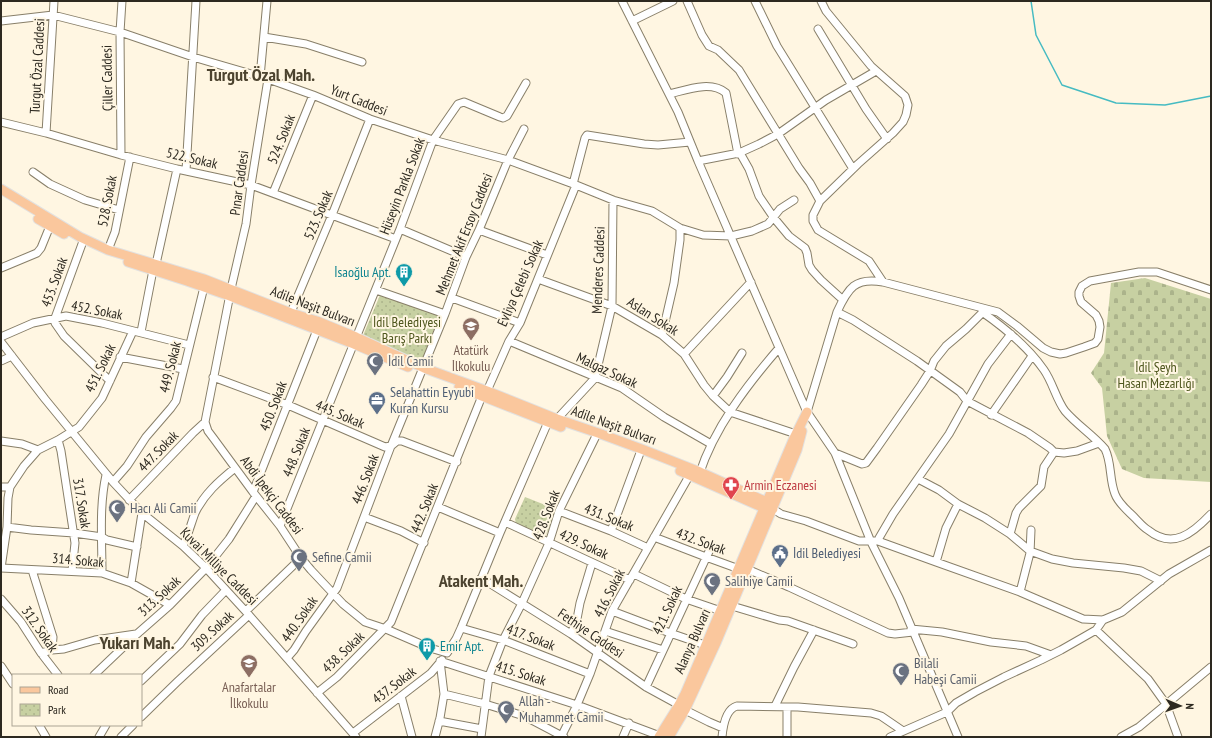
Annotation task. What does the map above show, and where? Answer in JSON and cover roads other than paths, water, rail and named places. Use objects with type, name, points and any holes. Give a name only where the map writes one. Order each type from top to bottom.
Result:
[{"type":"main road","name":"Adile Naşit Bulvarı","points":[[1,189],[80,237],[108,250],[204,287],[231,293]]},
{"type":"main road","name":"Adile Naşit Bulvarı","points":[[1,196],[82,244],[108,256],[154,267],[231,293],[289,316],[317,330],[355,340]]},
{"type":"main road","name":"Adile Naşit Bulvarı","points":[[289,316],[317,321],[355,340],[423,370],[600,434],[768,506]]},
{"type":"main road","name":"Adile Naşit Bulvarı","points":[[485,393],[548,422],[640,453],[695,474]]},
{"type":"main road","points":[[768,506],[796,434],[807,412]]},
{"type":"main road","points":[[768,506],[797,450],[807,412]]},
{"type":"main road","name":"Alanya Bulvarı","points":[[663,737],[682,707],[716,643],[732,606],[743,569],[768,506]]},
{"type":"main road","name":"Alanya Bulvarı","points":[[682,707],[705,645],[743,569]]},
{"type":"street","name":"Turgut Özal Caddesi","points":[[46,133],[54,1]]},
{"type":"street","name":"Çiller Caddesi","points":[[121,155],[120,32],[122,1]]},
{"type":"street","points":[[186,171],[196,1]]},
{"type":"street","points":[[260,77],[267,1]]},
{"type":"street","points":[[622,1],[678,112],[807,412],[835,453],[875,542],[958,737]]},
{"type":"street","points":[[632,21],[673,1]]},
{"type":"street","points":[[687,1],[702,35],[709,46],[718,50],[738,70],[820,201]]},
{"type":"street","points":[[755,1],[777,46],[853,169]]},
{"type":"street","points":[[821,1],[826,11],[871,66],[905,96],[908,106],[903,122],[887,139],[820,201],[813,215],[818,230],[869,261],[883,282]]},
{"type":"street","name":"Yurt Caddesi","points":[[1,21],[53,15],[120,32],[193,57],[268,79],[313,95],[370,119],[433,140],[508,160],[613,200],[652,211],[680,228],[703,235],[731,236],[752,231],[768,224],[780,209],[794,200]]},
{"type":"street","points":[[818,30],[866,109],[887,139]]},
{"type":"street","points":[[264,37],[306,44],[362,62]]},
{"type":"street","points":[[698,161],[739,153],[778,134],[826,100],[852,86],[876,70]]},
{"type":"street","name":"Pınar Caddesi","points":[[231,293],[246,224],[268,79]]},
{"type":"street","name":"Hüseyin Parkla Sokak","points":[[355,340],[400,229],[433,140],[458,104],[464,102],[503,118],[507,116],[526,83]]},
{"type":"street","points":[[669,94],[700,87],[714,87],[722,89],[726,93],[739,153],[749,169],[759,196],[789,236],[805,248],[809,265],[812,270],[843,300]]},
{"type":"street","name":"524. Sokak","points":[[273,193],[313,95]]},
{"type":"street","name":"523. Sokak","points":[[289,316],[332,216],[370,119]]},
{"type":"street","name":"522. Sokak","points":[[1,122],[46,133],[121,155],[251,185],[396,239]]},
{"type":"street","name":"Mehmet Akif Ersoy Caddesi","points":[[423,370],[452,298],[466,257],[479,230],[508,160],[524,129]]},
{"type":"street","name":"Evliya Çelebi Sokak","points":[[485,393],[509,341],[520,323],[538,279],[574,185],[587,135],[658,145],[690,142]]},
{"type":"street","name":"528. Sokak","points":[[108,250],[116,232],[130,157]]},
{"type":"street","points":[[141,332],[154,267],[178,169]]},
{"type":"street","points":[[33,172],[50,184],[85,200],[119,210]]},
{"type":"street","name":"Menderes Caddesi","points":[[557,419],[595,378],[612,306],[613,200]]},
{"type":"street","points":[[1,268],[37,254],[50,226]]},
{"type":"street","points":[[662,335],[674,283],[680,240],[680,228]]},
{"type":"street","points":[[400,229],[466,257]]},
{"type":"street","points":[[479,230],[547,255]]},
{"type":"street","name":"453. Sokak","points":[[82,244],[55,318],[55,323],[64,336],[110,381]]},
{"type":"street","points":[[807,412],[843,300],[851,288],[864,280],[883,282],[983,310],[998,312],[1043,348],[1060,354],[1095,343],[1098,339],[1100,321],[1096,315],[1081,302],[1079,296],[1082,286],[1090,281],[1139,272],[1157,272],[1211,290]]},
{"type":"street","name":"Aslan Sokak","points":[[538,279],[612,306],[662,335],[684,354],[704,385],[730,412],[796,434]]},
{"type":"street","points":[[684,354],[751,282]]},
{"type":"street","name":"449. Sokak","points":[[113,482],[127,466],[146,437],[176,401],[204,287]]},
{"type":"street","points":[[376,290],[445,314]]},
{"type":"street","points":[[205,422],[231,293]]},
{"type":"street","points":[[452,298],[520,323]]},
{"type":"street","points":[[983,310],[1011,334],[1032,356],[1045,371],[1059,401],[1066,411],[1105,449],[1108,456],[1115,496],[1148,531],[1165,539],[1181,538],[1199,526],[1211,514]]},
{"type":"street","points":[[835,453],[862,464],[866,463],[930,371],[934,361],[946,346],[966,329],[983,310]]},
{"type":"street","points":[[838,312],[917,361],[960,392],[967,401],[991,415],[1028,433],[1054,452],[1064,453],[1077,451],[1099,443]]},
{"type":"street","name":"452. Sokak","points":[[1,337],[33,324],[66,316],[102,322],[189,346]]},
{"type":"street","name":"451. Sokak","points":[[38,450],[79,427],[102,398],[133,330]]},
{"type":"street","name":"450. Sokak","points":[[206,568],[228,539],[255,494],[317,330]]},
{"type":"street","points":[[875,542],[879,538],[892,514],[949,434],[988,364],[1011,334]]},
{"type":"street","name":"448. Sokak","points":[[280,526],[355,340]]},
{"type":"street","name":"Malgaz Sokak","points":[[509,341],[622,388],[664,417],[711,444]]},
{"type":"street","name":"Kuvai Milliye Caddesi","points":[[1,342],[106,475],[142,513],[183,546],[206,568],[354,735]]},
{"type":"street","name":"416. Sokak","points":[[562,736],[578,705],[612,611],[654,537],[701,465],[711,444],[730,412],[757,373],[779,348]]},
{"type":"street","points":[[713,396],[727,377],[742,352]]},
{"type":"street","points":[[1,360],[12,356]]},
{"type":"street","points":[[991,415],[1032,356]]},
{"type":"street","points":[[120,357],[183,369]]},
{"type":"street","name":"446. Sokak","points":[[333,594],[337,588],[391,446],[423,370]]},
{"type":"street","name":"445. Sokak","points":[[213,377],[288,405],[386,447],[391,446],[397,441],[402,441],[457,462]]},
{"type":"street","name":"442. Sokak","points":[[386,629],[392,622],[485,393]]},
{"type":"street","name":"Abdi İpekçi Caddesi","points":[[205,422],[214,439],[280,526],[301,558],[343,604],[365,622],[386,629],[430,648],[447,653]]},
{"type":"street","name":"447. Sokak","points":[[129,500],[193,432],[205,422]]},
{"type":"street","points":[[447,653],[462,628],[481,578],[548,422]]},
{"type":"street","name":"428. Sokak","points":[[481,737],[489,676],[503,640],[550,543],[559,511],[595,438]]},
{"type":"street","name":"317. Sokak","points":[[58,440],[74,533],[75,543],[72,571]]},
{"type":"street","points":[[1,441],[22,444],[38,450],[24,466],[10,486],[7,527],[1,568]]},
{"type":"street","points":[[1010,534],[1016,513],[1041,486],[1044,467],[1054,452]]},
{"type":"street","points":[[611,531],[640,453]]},
{"type":"street","points":[[183,546],[196,512],[205,497],[218,482],[235,468]]},
{"type":"street","points":[[102,573],[103,490],[106,475]]},
{"type":"street","points":[[918,479],[939,490],[958,504],[985,518],[1010,534],[1030,551],[1052,559],[1073,563],[1142,571],[1160,581]]},
{"type":"street","points":[[1,487],[10,486]]},
{"type":"street","points":[[936,562],[946,528],[958,504]]},
{"type":"street","points":[[768,506],[781,514],[806,521],[858,541],[875,542],[1020,592],[1083,620],[1103,620],[1122,612],[1169,574],[1211,550]]},
{"type":"street","points":[[438,507],[500,533]]},
{"type":"street","name":"431. Sokak","points":[[559,511],[611,531],[648,548]]},
{"type":"street","points":[[131,583],[142,513]]},
{"type":"street","points":[[364,517],[401,531],[424,543]]},
{"type":"street","name":"429. Sokak","points":[[505,522],[592,563],[721,611]]},
{"type":"street","points":[[7,527],[102,537],[107,540],[137,547]]},
{"type":"street","points":[[1020,592],[1030,551],[1031,530]]},
{"type":"street","name":"432. Sokak","points":[[654,537],[789,587],[888,633],[895,634],[912,630],[942,632],[991,642],[1026,646],[1051,655]]},
{"type":"street","name":"421. Sokak","points":[[646,687],[712,545]]},
{"type":"street","name":"309. Sokak","points":[[142,716],[301,558]]},
{"type":"street","points":[[571,634],[577,619],[580,603],[592,563]]},
{"type":"street","name":"314. Sokak","points":[[1,568],[102,573],[131,583],[170,605]]},
{"type":"street","name":"313. Sokak","points":[[95,674],[136,634],[170,605],[206,568]]},
{"type":"street","points":[[32,570],[52,637],[52,650]]},
{"type":"street","name":"Fethiye Caddesi","points":[[481,578],[571,634],[646,687],[709,722],[723,728]]},
{"type":"street","points":[[142,681],[180,644],[202,615],[226,590]]},
{"type":"street","name":"440. Sokak","points":[[287,658],[333,594]]},
{"type":"street","name":"312. Sokak","points":[[1,599],[21,622],[41,653],[57,674]]},
{"type":"street","points":[[732,606],[779,620],[788,621],[853,644]]},
{"type":"street","points":[[612,611],[705,645]]},
{"type":"street","points":[[892,737],[947,712],[956,703],[975,692],[1051,655],[1096,630],[1103,620]]},
{"type":"street","name":"417. Sokak","points":[[462,628],[503,640],[590,674]]},
{"type":"street","name":"438. Sokak","points":[[317,692],[337,677],[386,629]]},
{"type":"street","points":[[775,706],[814,630]]},
{"type":"street","points":[[1096,630],[1148,679],[1166,704],[1178,737]]},
{"type":"street","points":[[605,631],[663,650]]},
{"type":"street","points":[[41,653],[64,649],[95,640],[136,634]]},
{"type":"street","name":"437. Sokak","points":[[354,735],[431,673],[447,653]]},
{"type":"street","points":[[435,737],[444,694],[440,661]]},
{"type":"street","name":"415. Sokak","points":[[440,661],[578,705],[663,737]]},
{"type":"street","points":[[1,666],[12,682]]},
{"type":"street","points":[[1126,736],[1139,727],[1211,667]]},
{"type":"street","points":[[444,694],[485,704],[524,716],[562,736]]},
{"type":"street","points":[[401,696],[412,737]]},
{"type":"street","points":[[722,737],[723,728],[729,711],[732,707],[737,706],[787,706],[872,713],[881,716],[903,732]]},
{"type":"street","points":[[787,706],[787,737]]},
{"type":"street","points":[[439,721],[482,729]]},
{"type":"street","points":[[623,737],[629,724]]},
{"type":"street","points":[[40,726],[46,737]]},
{"type":"street","points":[[99,737],[104,726]]},
{"type":"street","points":[[121,737],[132,726]]},
{"type":"waterway","points":[[1031,1],[1036,35],[1062,85],[1116,103],[1165,105],[1211,96]]},
{"type":"place","name":"İsaoğlu Apt.","points":[[404,287]]},
{"type":"place","name":"Atatürk İlkokulu","points":[[471,341]]},
{"type":"place","name":"İdil Camii","points":[[375,376]]},
{"type":"place","name":"Selahattin Eyyubi Kuran Kursu","points":[[377,415]]},
{"type":"place","name":"Armin Eczanesi","points":[[731,500]]},
{"type":"place","name":"Hacı Ali Camii","points":[[117,523]]},
{"type":"place","name":"İdil Belediyesi","points":[[780,568]]},
{"type":"place","name":"Sefine Camii","points":[[299,572]]},
{"type":"place","name":"Salihiye Camii","points":[[712,596]]},
{"type":"place","name":"Emir Apt.","points":[[427,661]]},
{"type":"place","name":"Anafartalar İlkokulu","points":[[249,678]]},
{"type":"place","name":"Bilali Habeşi Camii","points":[[901,686]]},
{"type":"place","name":"Allah - Muhammet Camii","points":[[506,724]]},
{"type":"district","name":"Turgut Özal Mah.","points":[[261,75]]},
{"type":"district","name":"Atakent Mah.","points":[[481,581]]},
{"type":"district","name":"Yukarı Mah.","points":[[137,643]]},
{"type":"park label","name":"İdil Belediyesi Barış Parkı","points":[[407,330]]},
{"type":"park label","name":"İdil Şeyh Hasan Mezarlığı","points":[[1156,376]]}]
